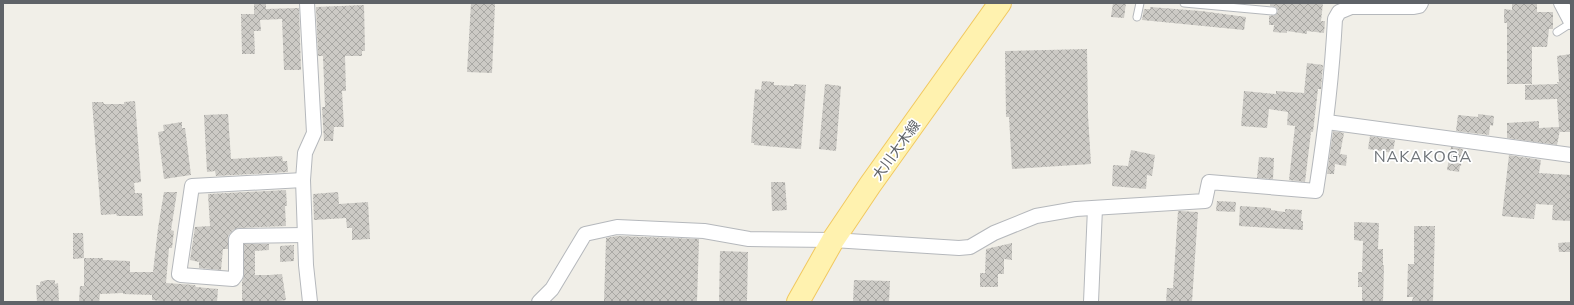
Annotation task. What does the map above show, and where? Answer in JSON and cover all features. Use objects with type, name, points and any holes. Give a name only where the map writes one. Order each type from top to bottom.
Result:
[{"type":"main road","name":"大川大木線","points":[[798,302],[833,240],[870,185],[1000,3]]},
{"type":"street","points":[[307,3],[314,133],[305,153],[303,180],[304,235],[310,302]]},
{"type":"street","points":[[539,302],[552,289],[585,234],[617,227],[704,230],[749,239],[833,240],[964,248],[970,247],[994,233],[1036,216],[1095,208],[1205,201],[1209,182],[1316,192],[1327,122],[1335,19],[1339,12],[1350,7],[1414,7],[1419,6],[1421,3]]},
{"type":"street","points":[[1561,3],[1571,23]]},
{"type":"street","points":[[1327,122],[1571,155]]},
{"type":"street","points":[[303,180],[192,186],[179,274],[233,279],[236,275],[236,240],[239,236],[304,235]]},
{"type":"street","points":[[1091,302],[1095,208]]},
{"type":"lane","points":[[1137,17],[1140,3]]},
{"type":"lane","points":[[1184,3],[1273,11]]},
{"type":"lane","points":[[1557,32],[1571,23]]},
{"type":"building","points":[[254,3],[266,3],[266,9],[299,8],[301,70],[284,70],[282,19],[260,20],[261,31],[254,31],[255,54],[242,54],[241,14],[254,14]]},
{"type":"building","points":[[471,3],[495,4],[492,73],[467,72]]},
{"type":"building","points":[[1113,3],[1126,3],[1124,18],[1111,17]]},
{"type":"building","points":[[1270,3],[1323,3],[1321,21],[1325,21],[1324,33],[1307,31],[1307,34],[1287,31],[1287,33],[1273,32],[1274,25],[1269,25],[1269,16],[1275,15],[1278,11],[1276,7],[1270,6]]},
{"type":"building","points":[[1512,3],[1537,3],[1537,12],[1553,12],[1553,29],[1549,29],[1547,47],[1532,47],[1532,84],[1507,84],[1507,23],[1504,23],[1504,9],[1512,10]]},
{"type":"building","points":[[364,5],[365,51],[362,51],[362,56],[345,56],[346,91],[342,91],[344,127],[334,127],[333,141],[324,141],[322,107],[325,107],[323,56],[318,56],[316,7]]},
{"type":"building","points":[[1150,7],[1201,11],[1246,17],[1244,30],[1142,20],[1144,9],[1150,9]]},
{"type":"building","points":[[1087,49],[1088,116],[1091,164],[1012,169],[1009,117],[1006,117],[1005,51]]},
{"type":"building","points":[[1571,54],[1571,132],[1560,132],[1560,130],[1557,145],[1507,138],[1507,123],[1539,121],[1539,128],[1559,127],[1557,99],[1525,100],[1525,85],[1558,84],[1557,56]]},
{"type":"building","points":[[1307,63],[1323,65],[1321,89],[1318,89],[1313,132],[1311,132],[1305,182],[1289,180],[1295,126],[1287,125],[1288,112],[1269,109],[1267,128],[1241,126],[1244,91],[1276,94],[1276,91],[1304,93]]},
{"type":"building","points":[[762,81],[774,82],[774,85],[806,85],[801,149],[754,145],[754,143],[751,143],[755,89],[761,90]]},
{"type":"building","points":[[825,84],[841,86],[836,151],[819,149]]},
{"type":"building","points":[[135,101],[141,182],[134,183],[135,193],[142,193],[143,216],[117,216],[116,214],[101,215],[92,102],[103,102],[104,104],[124,104],[124,102]]},
{"type":"building","points":[[228,114],[231,159],[282,156],[283,161],[287,161],[288,172],[216,176],[215,171],[207,172],[204,115]]},
{"type":"building","points":[[1478,114],[1494,116],[1493,126],[1490,125],[1489,135],[1456,131],[1458,115],[1478,117]]},
{"type":"building","points":[[182,122],[182,128],[185,128],[191,175],[164,179],[158,132],[164,131],[163,125]]},
{"type":"building","points":[[1333,131],[1344,133],[1340,154],[1347,155],[1346,166],[1335,164],[1334,174],[1327,174]]},
{"type":"building","points":[[1370,136],[1395,140],[1393,153],[1368,149]]},
{"type":"building","points":[[1451,147],[1463,149],[1459,172],[1447,170]]},
{"type":"building","points":[[1131,150],[1155,155],[1152,176],[1147,175],[1146,189],[1112,186],[1113,165],[1128,166]]},
{"type":"building","points":[[1509,155],[1541,160],[1539,173],[1571,175],[1571,221],[1552,220],[1553,205],[1536,204],[1534,219],[1502,216]]},
{"type":"building","points":[[1259,157],[1274,158],[1273,179],[1257,178]]},
{"type":"building","points":[[771,182],[785,182],[787,210],[772,211]]},
{"type":"building","points":[[286,190],[286,226],[239,228],[233,230],[228,236],[228,249],[223,249],[221,270],[199,268],[199,262],[190,260],[195,227],[210,226],[208,194]]},
{"type":"building","points":[[164,192],[177,192],[171,230],[174,231],[172,248],[169,248],[166,283],[195,285],[196,287],[218,289],[217,302],[169,302],[152,300],[152,295],[123,293],[100,294],[99,302],[79,302],[80,286],[84,286],[84,258],[103,258],[103,260],[130,261],[130,272],[153,272]]},
{"type":"building","points":[[338,192],[339,204],[368,202],[370,239],[352,240],[352,228],[347,228],[346,218],[314,220],[313,194]]},
{"type":"building","points":[[1217,201],[1236,202],[1235,212],[1216,211]]},
{"type":"building","points":[[1240,206],[1271,208],[1271,210],[1285,212],[1285,209],[1302,210],[1301,221],[1303,221],[1303,230],[1239,226]]},
{"type":"building","points":[[1178,211],[1198,212],[1192,302],[1166,302],[1167,288],[1173,288]]},
{"type":"building","points":[[1354,222],[1379,223],[1378,249],[1383,249],[1384,265],[1383,302],[1362,302],[1362,287],[1358,287],[1358,272],[1362,272],[1363,241],[1354,240]]},
{"type":"building","points":[[1414,226],[1435,226],[1433,302],[1412,302],[1413,297],[1407,297],[1408,264],[1414,264]]},
{"type":"building","points":[[73,233],[83,233],[84,258],[73,259]]},
{"type":"building","points":[[617,236],[699,239],[697,302],[604,302],[606,238]]},
{"type":"building","points":[[1571,242],[1571,252],[1559,252],[1558,243]]},
{"type":"building","points":[[1012,243],[1012,260],[1004,259],[1004,274],[998,274],[998,287],[980,287],[980,273],[985,273],[986,249]]},
{"type":"building","points":[[244,244],[269,244],[269,250],[255,251],[255,275],[282,274],[286,300],[273,302],[242,302]]},
{"type":"building","points":[[294,245],[294,261],[280,262],[280,246]]},
{"type":"building","points":[[720,251],[748,252],[747,302],[719,302]]},
{"type":"building","points":[[55,280],[55,284],[58,283],[59,302],[37,302],[36,285],[40,285],[40,282]]},
{"type":"building","points":[[854,280],[890,281],[889,302],[853,302]]},
{"type":"district","name":"NAKAKOGA","points":[[1423,156]]}]
